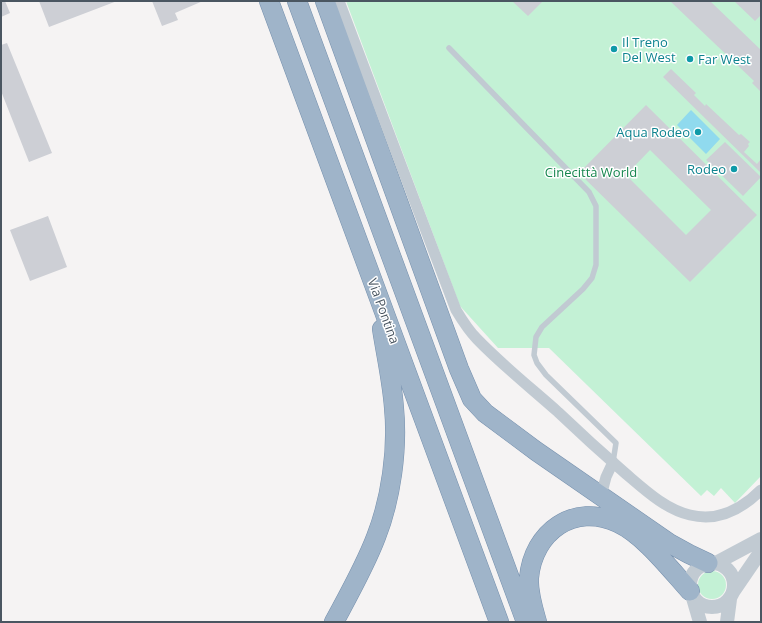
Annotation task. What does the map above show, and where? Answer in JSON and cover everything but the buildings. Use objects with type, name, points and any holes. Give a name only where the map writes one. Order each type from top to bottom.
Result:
[{"type":"highway","name":"Via Pontina","points":[[269,1],[499,622]]},
{"type":"highway","name":"Via Pontina","points":[[296,1],[526,622]]},
{"type":"highway","points":[[325,1],[459,369],[472,399],[485,413],[669,543],[689,554],[712,563]]},
{"type":"highway","points":[[334,622],[357,580],[376,537],[388,495],[395,451],[394,408],[375,286]]},
{"type":"highway","points":[[537,622],[529,586],[530,569],[535,552],[539,544],[550,531],[564,522],[581,516],[588,515],[602,517],[625,527],[641,539],[692,594]]},
{"type":"street","points":[[339,1],[456,310],[476,338],[613,462],[661,502],[680,512],[704,517],[726,514],[743,506],[759,495]]},
{"type":"street","points":[[601,496],[606,477],[613,462]]},
{"type":"street","points":[[700,622],[689,584],[691,576],[695,570],[701,565],[712,563],[761,538]]},
{"type":"street","points":[[692,594],[698,603],[704,606],[711,607],[724,603],[731,596],[761,551]]},
{"type":"street","points":[[712,563],[723,566],[729,570],[733,577],[734,585],[727,622]]},
{"type":"lane","points":[[449,48],[589,192],[596,206],[596,265],[592,278],[583,289],[542,327],[536,337],[534,355],[537,363],[546,375],[616,443],[613,462]]},
{"type":"green space","name":"Cinecittà World","points":[[346,1],[761,1],[761,476],[735,503],[721,488],[714,496],[707,490],[701,496],[549,348],[498,348],[460,306]]},
{"type":"green space","points":[[712,571],[722,575],[726,585],[722,595],[712,599],[702,595],[698,585],[702,575]]},
{"type":"water","name":"Aqua Rodeo","points":[[691,110],[720,139],[706,154],[677,125]]},
{"type":"place","name":"Il Treno Del West","points":[[614,49]]},
{"type":"place","name":"Far West","points":[[690,59]]},
{"type":"place","name":"Aqua Rodeo","points":[[698,132]]},
{"type":"place","name":"Rodeo","points":[[734,169]]}]
